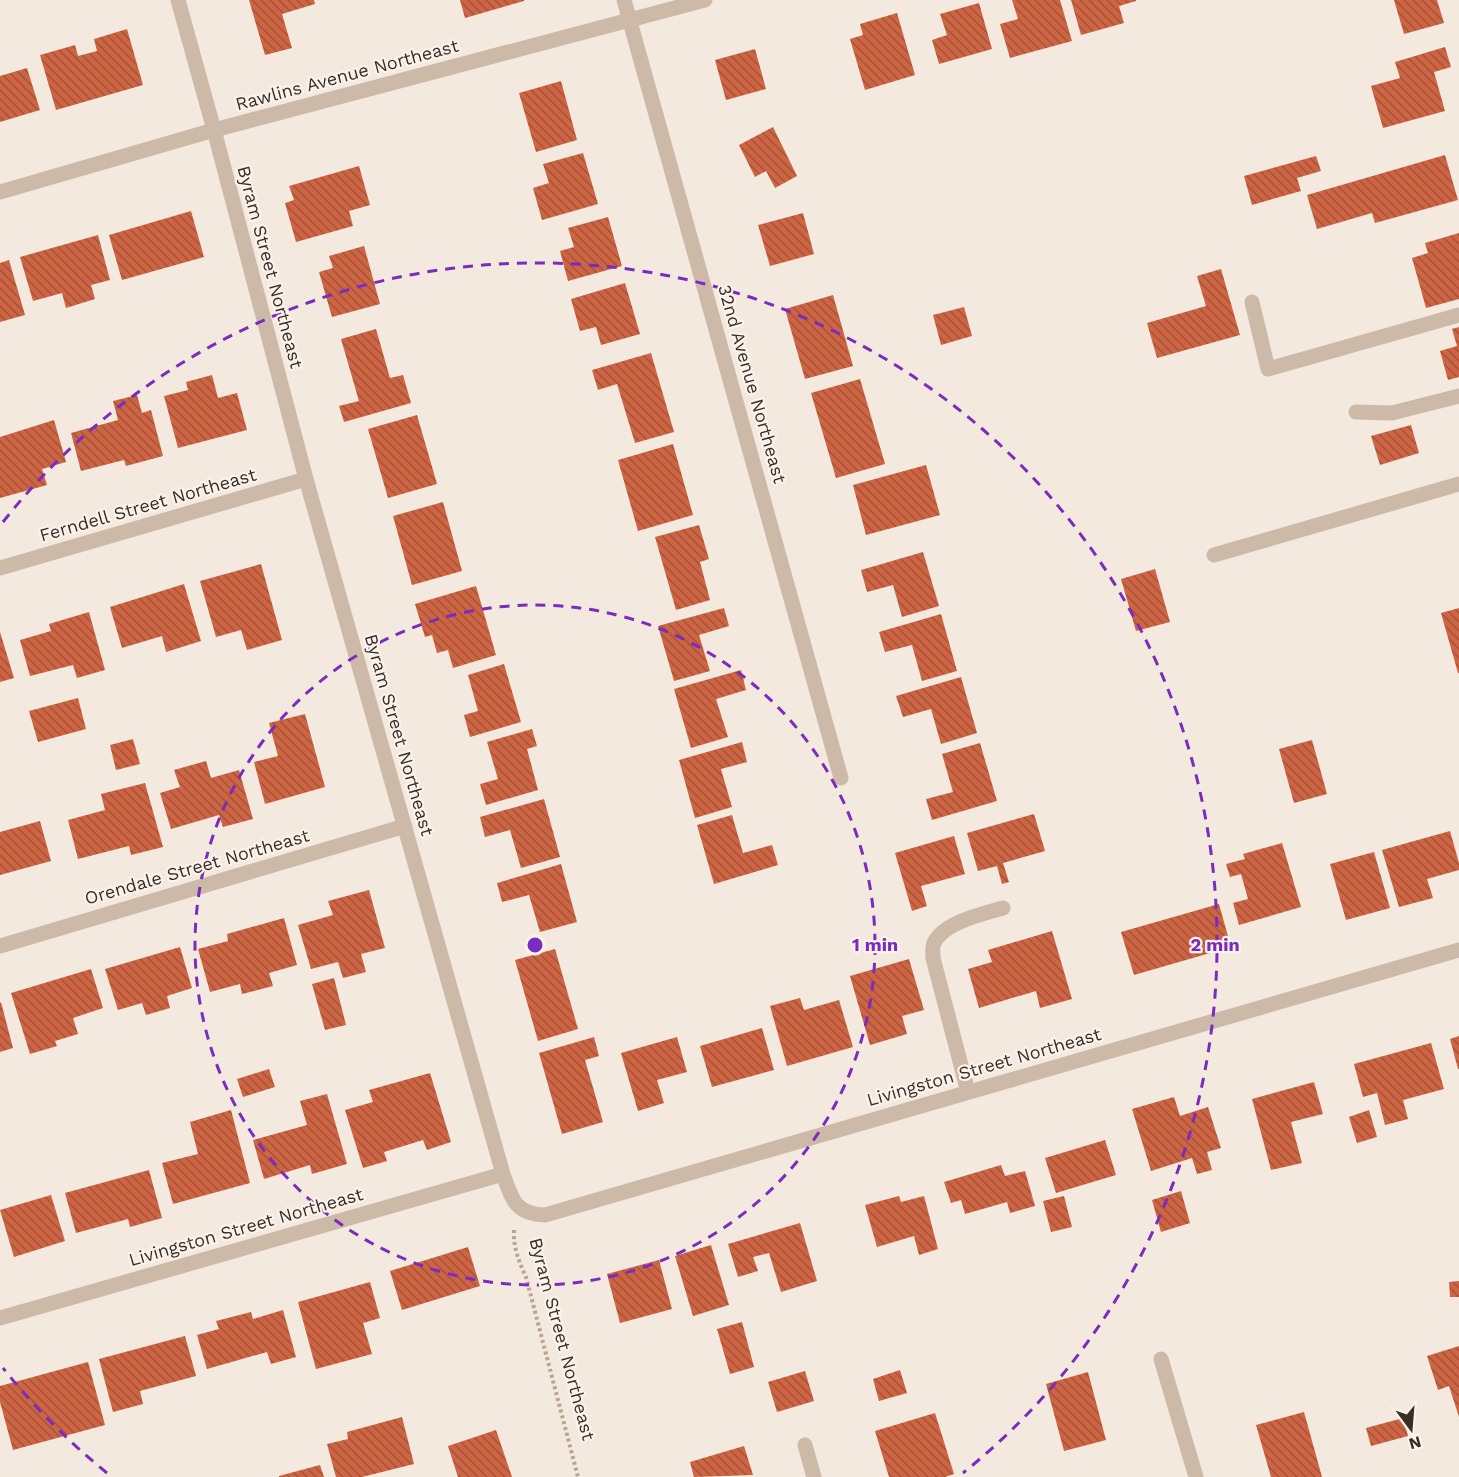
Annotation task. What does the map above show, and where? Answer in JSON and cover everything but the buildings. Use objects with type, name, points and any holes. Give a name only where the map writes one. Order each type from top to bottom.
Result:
[{"type":"street","name":"Byram Street Northeast","points":[[178,0],[306,479],[503,1174],[513,1201],[520,1209]]},
{"type":"street","name":"32nd Avenue Northeast","points":[[624,0],[841,778]]},
{"type":"street","name":"Rawlins Avenue Northeast","points":[[0,192],[214,130],[705,0]]},
{"type":"street","points":[[1252,302],[1268,369],[1459,315]]},
{"type":"street","points":[[1356,412],[1392,413],[1459,396]]},
{"type":"street","name":"Ferndell Street Northeast","points":[[0,568],[306,479]]},
{"type":"street","points":[[1214,555],[1459,484]]},
{"type":"street","name":"Orendale Street Northeast","points":[[0,946],[405,826]]},
{"type":"street","points":[[968,1092],[933,958],[934,943],[947,929],[965,920],[1003,908]]},
{"type":"street","name":"Livingston Street Northeast","points":[[520,1209],[531,1214],[545,1215],[1459,950]]},
{"type":"street","name":"Livingston Street Northeast","points":[[0,1318],[503,1174]]},
{"type":"street","points":[[1161,1359],[1196,1477]]},
{"type":"street","points":[[805,1445],[814,1477]]},
{"type":"path","name":"Byram Street Northeast","points":[[520,1209],[514,1226],[513,1240],[529,1288],[578,1477]]}]
